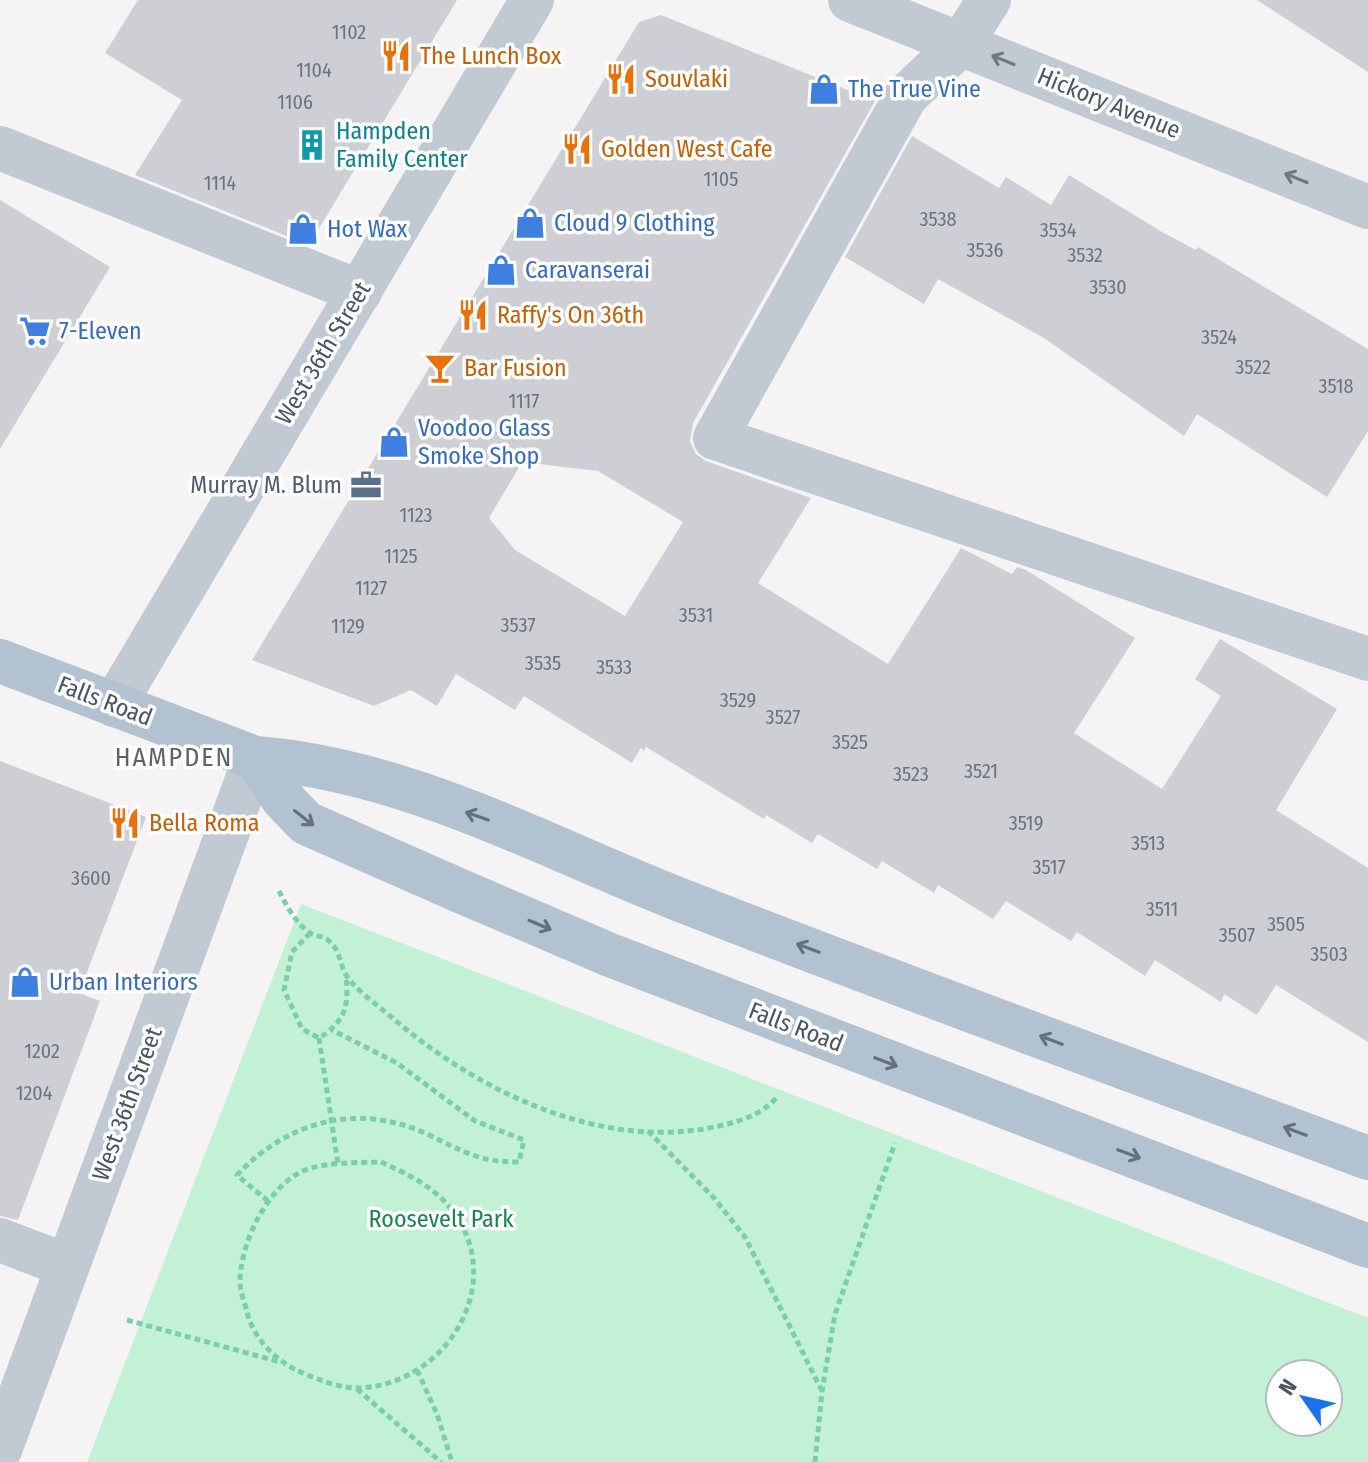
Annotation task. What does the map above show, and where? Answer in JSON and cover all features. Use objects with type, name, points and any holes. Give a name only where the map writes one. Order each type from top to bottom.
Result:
[{"type":"main road","name":"Falls Road","points":[[0,661],[255,758],[300,762],[368,779],[500,824],[682,901],[1368,1158]]},
{"type":"main road","name":"Falls Road","points":[[255,758],[283,799],[306,823],[458,890],[610,955],[1368,1246]]},
{"type":"street","name":"West 36th Street","points":[[114,705],[532,0]]},
{"type":"street","name":"Hickory Avenue","points":[[850,0],[1368,207]]},
{"type":"street","points":[[989,0],[961,44],[906,96],[715,438],[1368,659]]},
{"type":"street","points":[[0,148],[360,292]]},
{"type":"street","name":"West 36th Street","points":[[0,1450],[255,758]]},
{"type":"street","points":[[0,1240],[68,1266]]},
{"type":"path","points":[[279,891],[287,907],[310,933],[327,938],[338,950],[346,975],[348,1002],[340,1024],[319,1038]]},
{"type":"path","points":[[310,933],[292,952],[284,990],[302,1029],[319,1038]]},
{"type":"path","points":[[346,975],[421,1041],[498,1090],[558,1114],[647,1131],[693,1131],[730,1124],[766,1110],[778,1096]]},
{"type":"path","points":[[268,1201],[237,1175],[258,1152],[286,1134],[331,1122],[355,1119],[393,1123],[426,1134],[464,1155],[489,1162],[519,1162],[524,1140],[475,1121],[397,1063],[332,1030]]},
{"type":"path","points":[[319,1038],[338,1164]]},
{"type":"path","points":[[647,1131],[685,1167],[745,1237],[822,1391]]},
{"type":"path","points":[[815,1462],[822,1391],[835,1314],[895,1143]]},
{"type":"path","points":[[127,1320],[281,1362],[312,1377],[357,1388],[390,1383],[417,1370],[446,1346],[463,1321],[474,1285],[475,1258],[463,1228],[443,1200],[413,1177],[381,1162],[338,1164],[298,1173],[268,1201],[251,1234],[240,1283],[250,1327],[281,1362]]},
{"type":"path","points":[[417,1370],[437,1414],[452,1462]]},
{"type":"path","points":[[357,1388],[441,1462]]},
{"type":"green space","name":"Roosevelt Park","points":[[301,904],[1368,1318],[1368,1462],[87,1462]]},
{"type":"building","points":[[138,0],[457,0],[309,245],[135,175],[182,100],[105,53]]},
{"type":"building","points":[[1257,0],[1368,0],[1368,72]]},
{"type":"building","points":[[661,15],[875,101],[693,423],[690,441],[696,454],[706,461],[811,498],[758,583],[888,664],[961,548],[1012,574],[1017,567],[1026,570],[1135,638],[1074,733],[1162,789],[1221,696],[1195,679],[1220,639],[1337,709],[1276,810],[1368,868],[1368,1042],[1276,985],[1257,1015],[1224,994],[1221,1002],[1155,960],[1145,976],[1077,932],[1071,941],[1006,901],[993,919],[938,885],[934,893],[882,861],[877,869],[818,834],[812,843],[766,815],[764,819],[646,747],[644,751],[641,748],[632,763],[524,696],[515,710],[456,674],[437,706],[411,690],[374,706],[252,660],[639,22]],"holes":[[[522,462],[598,471],[683,522],[625,616],[515,550],[489,518]]]},
{"type":"building","points":[[912,136],[999,188],[1006,177],[1051,205],[1069,175],[1162,232],[1196,250],[1198,247],[1368,349],[1368,431],[1327,497],[1197,414],[1184,436],[1044,338],[938,279],[924,304],[845,257]]},
{"type":"building","name":"7-Eleven","points":[[0,200],[110,267],[0,449]]},
{"type":"building","points":[[0,761],[146,817],[79,993],[100,1001],[18,1220],[0,1216]]},
{"type":"place","name":"The Lunch Box","points":[[396,56]]},
{"type":"place","name":"Souvlaki","points":[[621,79]]},
{"type":"place","name":"The True Vine","points":[[824,89]]},
{"type":"place","name":"Hampden Family Center","points":[[312,145]]},
{"type":"place","name":"Golden West Cafe","points":[[577,149]]},
{"type":"place","name":"Cloud 9 Clothing","points":[[530,223]]},
{"type":"place","name":"Hot Wax","points":[[303,229]]},
{"type":"place","name":"Caravanserai","points":[[501,270]]},
{"type":"place","name":"Raffy's On 36th","points":[[473,315]]},
{"type":"place","name":"7-Eleven","points":[[35,331]]},
{"type":"place","name":"Bar Fusion","points":[[440,368]]},
{"type":"place","name":"Voodoo Glass Smoke Shop","points":[[394,442]]},
{"type":"place","name":"Murray M. Blum","points":[[366,485]]},
{"type":"place","name":"Bella Roma","points":[[125,823]]},
{"type":"place","name":"Urban Interiors","points":[[25,982]]},
{"type":"district","name":"HAMPDEN","points":[[174,757]]}]
